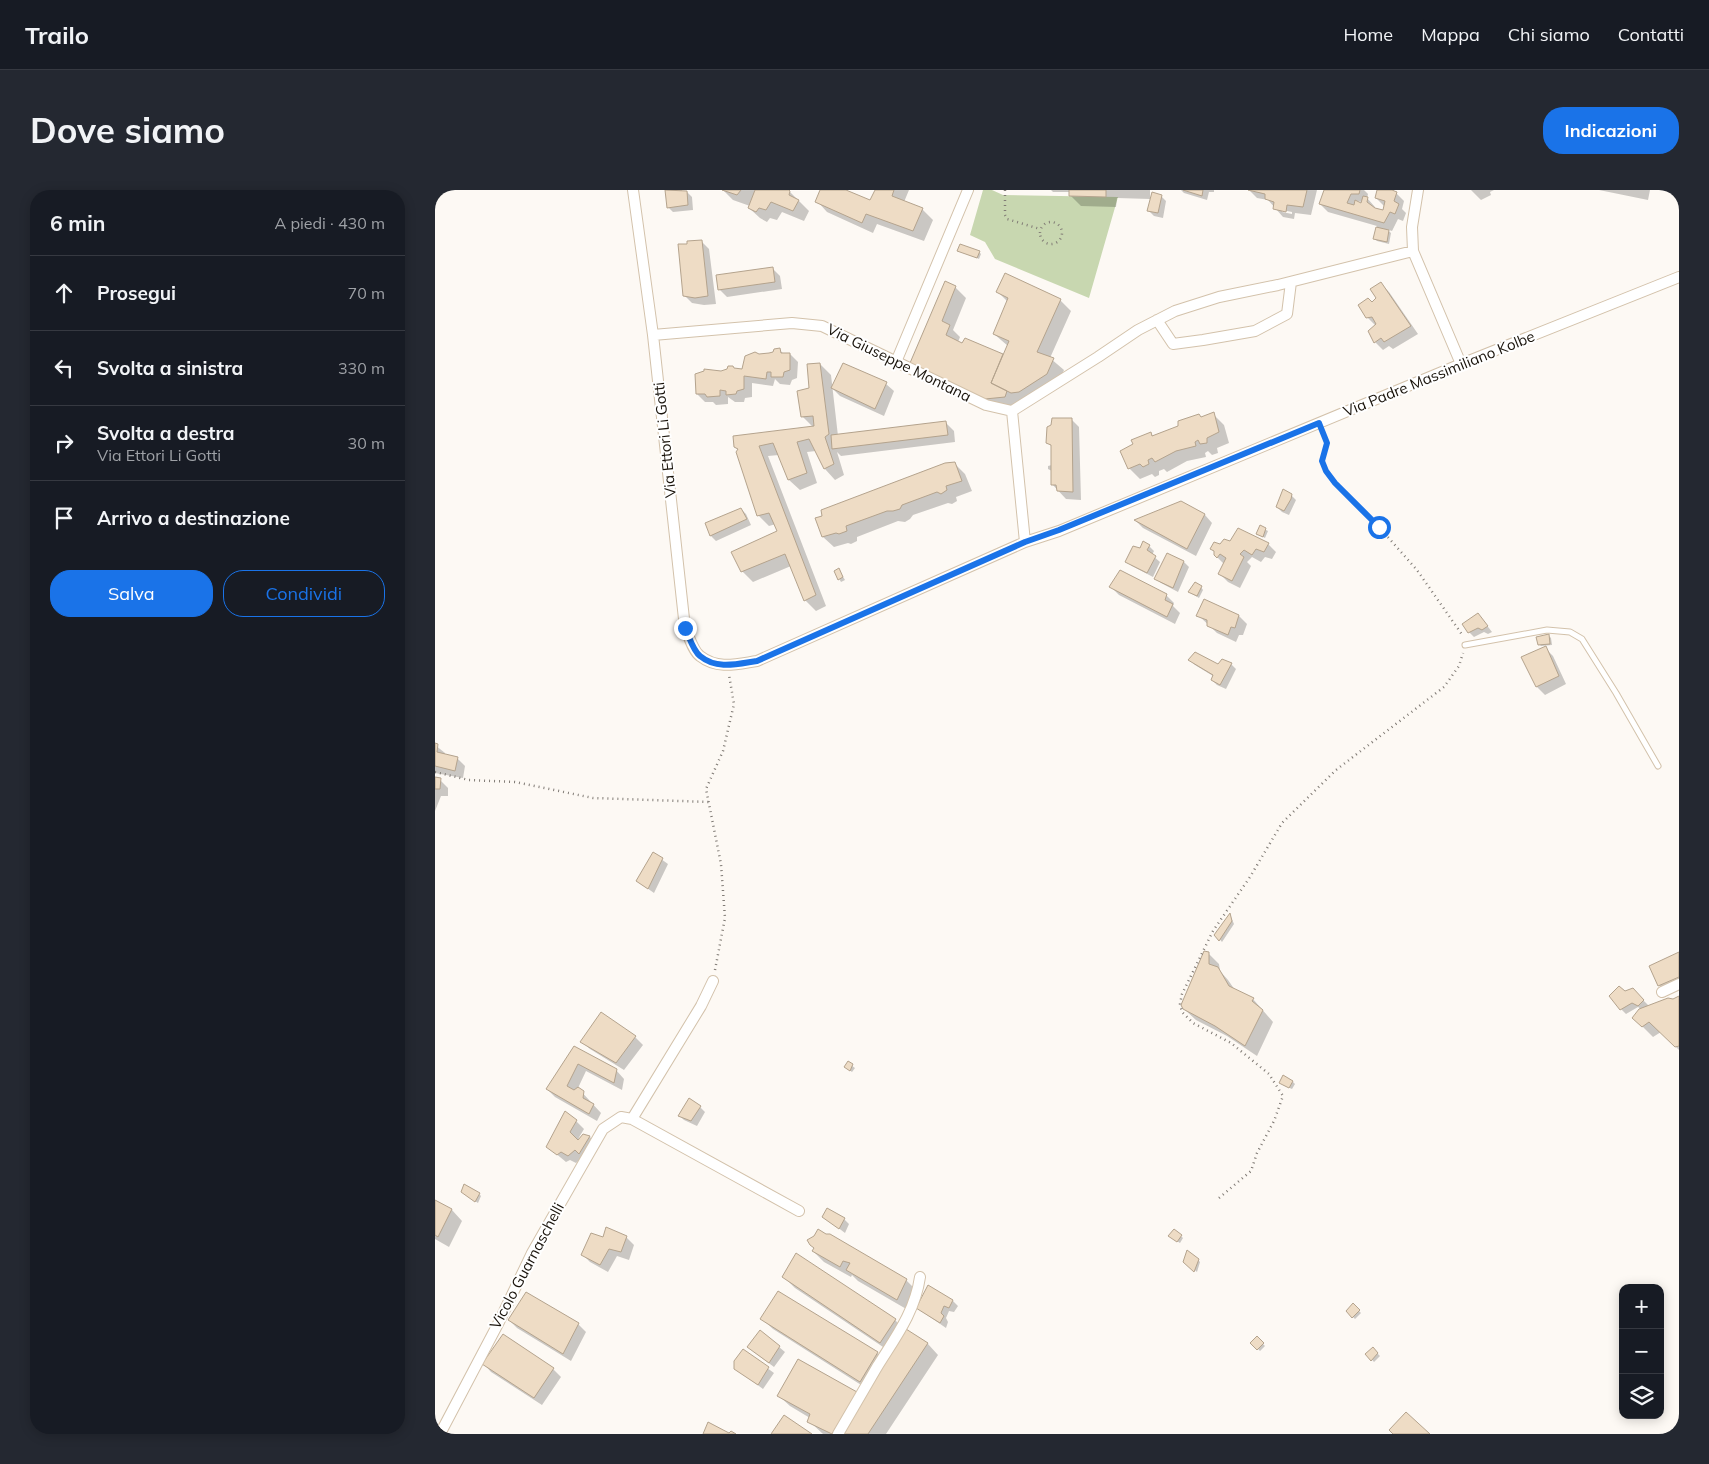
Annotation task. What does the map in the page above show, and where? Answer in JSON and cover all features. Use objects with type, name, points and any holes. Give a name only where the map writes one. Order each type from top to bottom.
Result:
[{"type":"street","name":"Via Ettori Li Gotti","points":[[633,190],[653,335],[685,628],[699,656],[728,666]]},
{"type":"street","points":[[896,362],[968,190]]},
{"type":"street","points":[[1418,190],[1412,227],[1413,251],[1461,364]]},
{"type":"street","points":[[1025,542],[1013,411],[1138,330],[1175,311],[1219,297],[1291,282],[1413,251]]},
{"type":"street","name":"Via Padre Massimiliano Kolbe","points":[[728,666],[757,661],[1025,542],[1059,530],[1461,364],[1679,277]]},
{"type":"street","points":[[1157,320],[1173,344],[1255,331],[1287,314],[1291,282]]},
{"type":"street","name":"Via Giuseppe Montana","points":[[653,335],[792,323],[822,326],[986,405],[1013,411]]},
{"type":"street","points":[[713,981],[701,1006],[632,1119],[799,1211]]},
{"type":"street","points":[[1662,992],[1679,984]]},
{"type":"street","name":"Vicolo Guarnaschelli","points":[[440,1434],[499,1322],[532,1253],[603,1129],[621,1117],[632,1119]]},
{"type":"street","points":[[838,1434],[903,1327],[917,1295],[920,1277]]},
{"type":"lane","points":[[1465,645],[1547,630],[1571,632],[1582,639],[1658,766]]},
{"type":"path","points":[[1005,190],[1005,215],[1007,219],[1040,229]]},
{"type":"path","points":[[1055,222],[1062,229],[1061,238],[1054,243],[1046,243],[1041,238],[1040,229],[1045,223],[1055,222]]},
{"type":"path","points":[[1219,1198],[1251,1171],[1257,1153],[1274,1121],[1283,1096],[1269,1074],[1231,1043],[1193,1023],[1181,1012],[1182,994],[1213,931],[1250,877],[1282,823],[1336,770],[1444,687],[1459,666],[1465,645],[1463,635],[1417,570],[1326,471],[1322,461],[1327,443],[1319,423]]},
{"type":"path","points":[[713,981],[725,918],[721,864],[706,789],[723,752],[734,704],[728,666]]},
{"type":"path","points":[[435,772],[469,780],[515,782],[593,798],[709,802]]},
{"type":"green space","points":[[983,190],[992,190],[1003,195],[1118,197],[1089,298],[995,259],[985,242],[970,235]]},
{"type":"building","points":[[665,190],[687,191],[688,205],[667,208]]},
{"type":"building","points":[[722,190],[741,190],[737,195]]},
{"type":"building","points":[[755,190],[789,190],[789,195],[799,200],[793,211],[771,202],[766,210],[759,208],[756,212],[748,208]]},
{"type":"building","points":[[820,190],[846,190],[870,200],[875,190],[894,190],[892,196],[923,208],[913,231],[866,214],[862,223],[815,202]]},
{"type":"building","points":[[1069,190],[1106,190],[1106,197],[1069,196]]},
{"type":"building","points":[[1183,190],[1203,190],[1202,196]]},
{"type":"building","points":[[1248,190],[1307,190],[1303,207],[1287,205],[1286,212],[1273,209],[1274,202],[1265,199],[1265,194]]},
{"type":"building","points":[[1324,190],[1360,190],[1359,194],[1351,194],[1347,203],[1354,205],[1355,200],[1361,203],[1363,196],[1368,197],[1367,202],[1375,208],[1383,210],[1385,201],[1375,198],[1377,190],[1392,190],[1397,192],[1394,201],[1399,204],[1395,214],[1390,212],[1384,223],[1319,204]]},
{"type":"building","points":[[1152,192],[1162,195],[1158,213],[1147,211]]},
{"type":"building","points":[[1376,227],[1389,230],[1387,242],[1373,239]]},
{"type":"building","points":[[702,240],[708,296],[695,298],[683,296],[678,244]]},
{"type":"building","points":[[960,244],[980,251],[977,258],[957,251]]},
{"type":"building","points":[[773,267],[775,282],[718,290],[716,275]]},
{"type":"building","points":[[1005,273],[1061,299],[1037,352],[1054,358],[1047,374],[1019,392],[1011,393],[991,383],[1009,341],[993,334],[1008,298],[996,292]]},
{"type":"building","points":[[945,281],[956,286],[942,321],[950,325],[946,335],[962,343],[965,338],[1003,354],[991,383],[1007,391],[1005,397],[985,399],[910,363]]},
{"type":"building","points":[[1381,282],[1411,326],[1384,342],[1381,338],[1374,343],[1368,331],[1376,324],[1372,317],[1366,318],[1358,305],[1368,298],[1372,302],[1376,298],[1370,289]]},
{"type":"building","points":[[780,348],[781,353],[790,353],[790,370],[784,372],[783,377],[771,377],[771,372],[767,372],[766,379],[744,376],[744,389],[737,391],[736,394],[726,395],[726,391],[720,390],[720,396],[707,397],[705,394],[696,394],[695,374],[704,371],[704,369],[721,371],[727,369],[728,366],[733,366],[734,368],[742,369],[745,356],[755,352],[759,354],[769,353],[773,352],[774,349]]},
{"type":"building","points":[[820,363],[829,434],[825,437],[834,464],[824,469],[809,439],[797,442],[807,473],[788,480],[773,443],[759,446],[816,595],[804,601],[785,554],[741,572],[731,552],[777,531],[769,513],[757,516],[736,452],[738,449],[734,447],[733,436],[814,426],[813,416],[801,417],[797,391],[809,388],[807,364]]},
{"type":"building","points":[[843,363],[887,382],[875,409],[831,388]]},
{"type":"building","points":[[1214,412],[1219,432],[1207,438],[1207,443],[1200,444],[1198,440],[1195,442],[1196,446],[1176,451],[1155,462],[1152,458],[1148,460],[1149,464],[1143,467],[1140,464],[1128,469],[1120,451],[1133,444],[1131,440],[1151,432],[1152,436],[1178,426],[1178,421],[1199,414],[1201,417]]},
{"type":"building","points":[[1052,418],[1072,418],[1073,492],[1057,491],[1056,485],[1051,485],[1051,445],[1046,443],[1047,427],[1051,425]]},
{"type":"building","points":[[946,421],[948,435],[832,449],[831,435]]},
{"type":"building","points":[[955,462],[962,481],[946,486],[947,490],[941,494],[937,492],[902,505],[900,509],[887,511],[846,526],[847,531],[822,537],[815,518],[822,516],[821,510],[945,463]]},
{"type":"building","points":[[1283,489],[1292,494],[1284,511],[1276,507]]},
{"type":"building","points":[[1181,501],[1205,514],[1187,549],[1134,520]]},
{"type":"building","points":[[741,508],[747,519],[710,536],[705,523]]},
{"type":"building","points":[[1260,525],[1266,528],[1263,537],[1256,534]]},
{"type":"building","points":[[1238,528],[1269,543],[1264,552],[1256,549],[1252,555],[1244,550],[1240,554],[1244,557],[1232,581],[1218,574],[1226,558],[1220,554],[1217,558],[1214,555],[1214,551],[1210,549],[1214,542],[1220,544],[1224,539],[1230,541]]},
{"type":"building","points":[[1143,541],[1150,545],[1147,550],[1156,556],[1147,573],[1125,562],[1133,546],[1140,548]]},
{"type":"building","points":[[1167,553],[1184,561],[1173,588],[1154,579]]},
{"type":"building","points":[[839,568],[843,577],[838,580],[834,571]]},
{"type":"building","points":[[1120,570],[1167,594],[1165,600],[1173,604],[1167,617],[1109,587]]},
{"type":"building","points":[[1195,582],[1202,586],[1197,596],[1188,592]]},
{"type":"building","points":[[1204,599],[1239,615],[1235,628],[1231,627],[1228,635],[1207,626],[1207,620],[1196,616]]},
{"type":"building","points":[[1478,613],[1488,626],[1482,630],[1478,628],[1468,633],[1462,624]]},
{"type":"building","points":[[1549,634],[1550,644],[1538,645],[1536,637]]},
{"type":"building","points":[[1546,646],[1559,676],[1536,687],[1521,657]]},
{"type":"building","points":[[1195,652],[1218,664],[1222,659],[1232,663],[1220,685],[1211,680],[1213,675],[1188,660]]},
{"type":"building","points":[[435,743],[438,744],[437,752],[458,757],[455,771],[435,766]]},
{"type":"building","points":[[435,777],[441,778],[440,789],[435,789]]},
{"type":"building","points":[[653,852],[663,858],[648,889],[636,881]]},
{"type":"building","points":[[1230,913],[1232,921],[1219,941],[1214,935]]},
{"type":"building","points":[[1204,951],[1209,952],[1209,964],[1218,967],[1229,986],[1254,998],[1252,1001],[1263,1010],[1245,1046],[1215,1026],[1183,1009],[1181,1005]]},
{"type":"building","points":[[1679,952],[1679,977],[1658,986],[1649,966]]},
{"type":"building","points":[[1619,986],[1625,991],[1633,988],[1644,1000],[1638,1006],[1632,1003],[1620,1010],[1609,996]]},
{"type":"building","points":[[1679,996],[1679,1046],[1675,1047],[1649,1022],[1642,1027],[1632,1018],[1639,1009]]},
{"type":"building","points":[[601,1012],[636,1036],[616,1063],[580,1042]]},
{"type":"building","points":[[574,1046],[617,1069],[614,1083],[578,1064],[567,1086],[574,1090],[578,1087],[584,1091],[583,1098],[594,1104],[589,1114],[546,1089]]},
{"type":"building","points":[[848,1061],[853,1064],[850,1071],[844,1067]]},
{"type":"building","points":[[1283,1075],[1293,1081],[1289,1088],[1279,1083]]},
{"type":"building","points":[[689,1098],[701,1106],[691,1121],[678,1116]]},
{"type":"building","points":[[565,1111],[577,1120],[570,1132],[578,1140],[583,1134],[590,1136],[579,1154],[575,1150],[568,1156],[561,1152],[557,1155],[546,1147]]},
{"type":"building","points":[[464,1184],[480,1193],[475,1202],[461,1192]]},
{"type":"building","points":[[435,1200],[452,1209],[438,1237],[435,1235]]},
{"type":"building","points":[[827,1208],[845,1218],[839,1229],[822,1217]]},
{"type":"building","points":[[606,1227],[627,1236],[621,1252],[609,1249],[600,1265],[581,1255],[591,1233],[603,1237]]},
{"type":"building","points":[[818,1229],[826,1234],[830,1234],[907,1279],[897,1300],[846,1270],[850,1263],[843,1261],[840,1267],[812,1251],[814,1248],[807,1240],[814,1236]]},
{"type":"building","points":[[1174,1229],[1182,1235],[1177,1242],[1168,1236]]},
{"type":"building","points":[[1187,1250],[1199,1259],[1194,1272],[1183,1262]]},
{"type":"building","points":[[796,1253],[896,1319],[880,1343],[782,1277]]},
{"type":"building","points":[[928,1285],[953,1300],[949,1308],[944,1306],[941,1313],[944,1316],[940,1323],[916,1308]]},
{"type":"building","points":[[778,1291],[878,1352],[860,1382],[760,1319]]},
{"type":"building","points":[[526,1292],[579,1323],[563,1354],[508,1320]]},
{"type":"building","points":[[1353,1303],[1360,1310],[1352,1318],[1346,1311]]},
{"type":"building","points":[[906,1329],[928,1343],[868,1434],[842,1434],[875,1378]]},
{"type":"building","points":[[760,1330],[780,1346],[769,1363],[747,1347]]},
{"type":"building","points":[[503,1334],[554,1368],[534,1398],[482,1364]]},
{"type":"building","points":[[1257,1336],[1264,1343],[1257,1350],[1250,1343]]},
{"type":"building","points":[[1373,1347],[1378,1353],[1371,1361],[1365,1354]]},
{"type":"building","points":[[743,1349],[769,1367],[758,1385],[734,1369],[734,1361]]},
{"type":"building","points":[[798,1359],[857,1392],[832,1434],[807,1422],[810,1414],[777,1396]]},
{"type":"building","points":[[1406,1412],[1430,1434],[1393,1434],[1389,1430]]},
{"type":"building","points":[[784,1415],[812,1434],[771,1434]]},
{"type":"building","points":[[708,1422],[729,1433],[731,1431],[736,1434],[703,1434]]},
{"type":"route","points":[[685,628],[699,656],[728,666],[757,661],[1025,542],[1059,530],[1319,423],[1327,443],[1322,461],[1326,471],[1335,483],[1379,527]]}]
